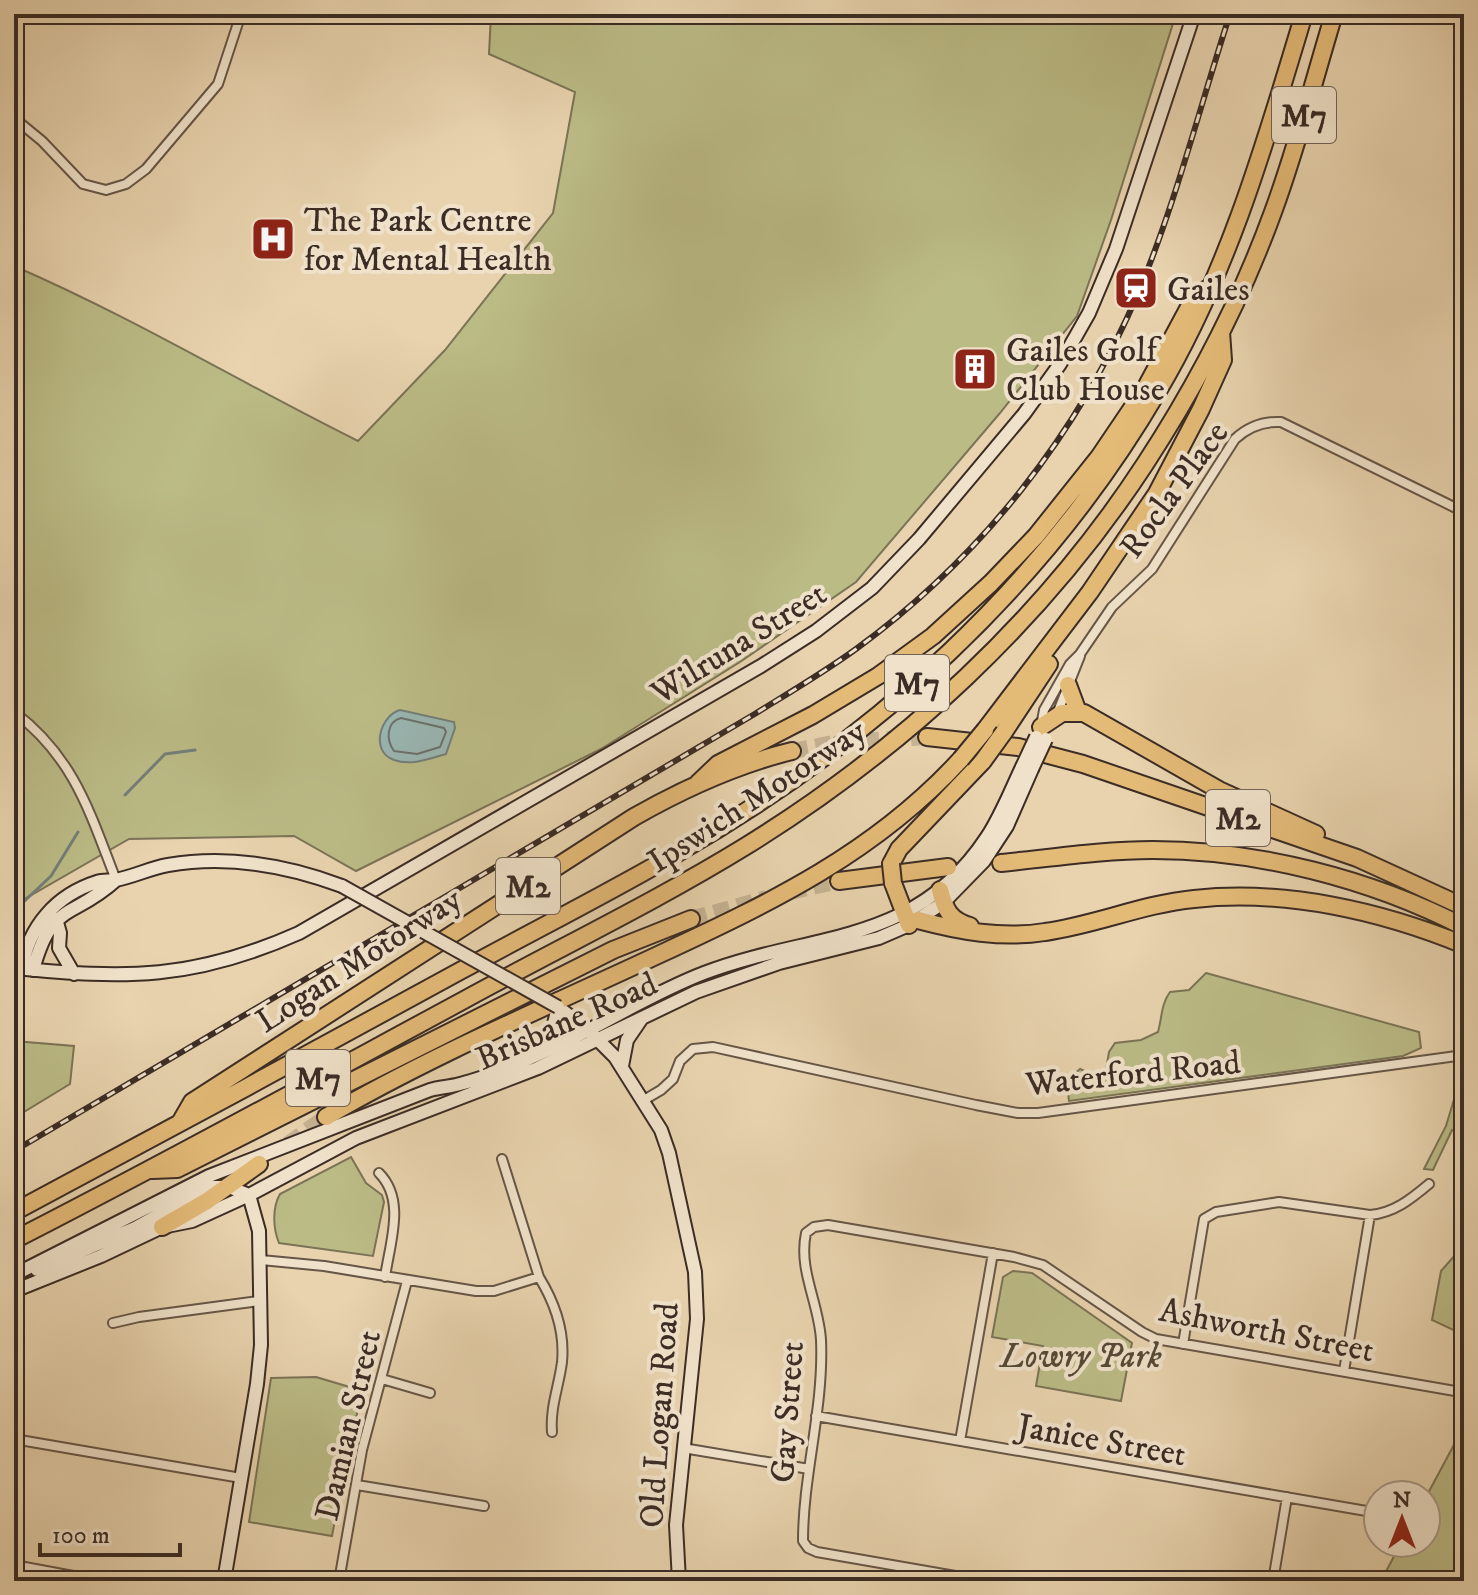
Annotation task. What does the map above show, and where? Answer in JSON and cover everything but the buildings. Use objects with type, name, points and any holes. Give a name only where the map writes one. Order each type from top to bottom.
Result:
[{"type":"highway","name":"Ipswich Motorway","points":[[14,1212],[681,851],[787,783],[907,692],[1009,594],[1077,513],[1158,391],[1214,285],[1253,182],[1304,14]]},
{"type":"highway","name":"Ipswich Motorway","points":[[14,1240],[148,1171],[741,849],[875,758],[985,660],[1088,542],[1143,467],[1221,331],[1272,216],[1334,14]]},
{"type":"highway","points":[[698,783],[718,764],[813,715],[878,676],[933,636],[974,600],[1036,536],[1099,457],[1145,389],[1195,296],[1214,285]]},
{"type":"highway","points":[[326,1117],[396,1078],[798,887],[895,822],[961,759],[985,730],[1058,636],[1138,523],[1180,451],[1223,360],[1221,331]]},
{"type":"highway","points":[[1058,636],[1052,658],[983,761],[899,849],[891,864],[893,883],[910,919],[964,931],[1011,935],[1043,933],[1152,905],[1196,899],[1284,900],[1350,909],[1464,945]]},
{"type":"highway","points":[[1068,685],[1078,712]]},
{"type":"highway","points":[[1041,734],[1057,715],[1078,712],[1219,790],[1350,848],[1357,858]]},
{"type":"highway","name":"M2","points":[[927,737],[1036,750],[1357,858],[1464,907]]},
{"type":"highway","name":"Logan Motorway","points":[[181,1123],[192,1102],[634,817],[698,783],[743,765],[792,751]]},
{"type":"highway","name":"M2","points":[[1001,863],[1150,850],[1249,859],[1348,881],[1464,927]]},
{"type":"highway","points":[[839,881],[948,867]]},
{"type":"highway","points":[[942,896],[953,919],[982,933]]},
{"type":"highway","points":[[148,1171],[177,1169],[565,973],[691,919]]},
{"type":"highway","points":[[162,1227],[229,1187],[259,1164]]},
{"type":"main road","name":"Wilruna Street","points":[[23,969],[119,976],[189,969],[255,952],[299,933],[761,666],[816,631],[872,588],[919,539],[1024,414],[1060,364],[1089,313],[1116,249],[1194,14]]},
{"type":"main road","name":"Brisbane Road","points":[[14,1291],[112,1252],[162,1227],[192,1221],[249,1195],[356,1138],[538,1068],[696,992],[751,971],[871,941],[942,896],[986,838],[1027,768],[1041,734]]},
{"type":"main road","name":"Old Logan Road","points":[[23,969],[29,939],[46,914],[99,881],[116,880],[167,865],[215,861],[263,865],[294,870],[342,886],[587,1029],[622,1066],[661,1130],[669,1153],[695,1272],[697,1319],[676,1525],[679,1581]]},
{"type":"main road","name":"Old Logan Road","points":[[56,919],[104,891],[116,880]]},
{"type":"main road","points":[[56,919],[60,933],[59,948],[74,974]]},
{"type":"main road","points":[[23,969],[56,919]]},
{"type":"main road","name":"Brisbane Road","points":[[15,1274],[227,1168],[441,1086],[459,1085],[548,1049],[707,972],[910,919]]},
{"type":"main road","points":[[548,1049],[560,1011]]},
{"type":"main road","points":[[622,1066],[627,1040],[642,1018]]},
{"type":"main road","points":[[224,1581],[261,1345],[261,1260],[257,1220],[249,1195],[255,1185],[313,1151],[459,1085]]},
{"type":"main road","points":[[15,1274],[29,1274],[96,1247],[209,1187],[229,1187],[249,1195]]},
{"type":"street","points":[[14,118],[42,141],[83,184],[106,190],[126,184],[138,176],[222,78],[241,14]]},
{"type":"street","name":"Rocla Place","points":[[1041,734],[1044,710],[1070,664],[1112,607],[1152,569],[1235,439],[1246,428],[1270,421],[1281,422],[1464,512]]},
{"type":"street","name":"Rocla Place","points":[[1057,715],[1080,654]]},
{"type":"street","points":[[14,712],[37,729],[73,775],[116,880]]},
{"type":"street","name":"Waterford Road","points":[[644,1100],[673,1079],[680,1061],[693,1049],[713,1047],[1018,1113],[1038,1113],[1464,1055]]},
{"type":"street","points":[[502,1159],[539,1277],[557,1314],[563,1341],[562,1364],[551,1417],[552,1432]]},
{"type":"street","points":[[379,1173],[389,1183],[395,1197],[385,1277]]},
{"type":"street","points":[[1183,1344],[1204,1219],[1216,1212],[1279,1202],[1370,1215],[1383,1214],[1397,1208],[1429,1184]]},
{"type":"street","points":[[1344,1371],[1370,1215]]},
{"type":"street","name":"Ashworth Street","points":[[806,1233],[814,1227],[828,1225],[993,1253],[1043,1265],[1156,1339],[1455,1391]]},
{"type":"street","name":"Gay Street","points":[[806,1233],[802,1250],[821,1337],[803,1541],[808,1548],[817,1552],[984,1581]]},
{"type":"street","points":[[960,1441],[993,1253]]},
{"type":"street","points":[[261,1260],[494,1291],[539,1277]]},
{"type":"street","name":"Damian Street","points":[[339,1581],[362,1450],[407,1281]]},
{"type":"street","points":[[113,1323],[259,1301]]},
{"type":"street","points":[[382,1379],[430,1393]]},
{"type":"street","name":"Janice Street","points":[[816,1416],[1362,1510]]},
{"type":"street","points":[[14,1439],[241,1478]]},
{"type":"street","points":[[683,1448],[809,1469]]},
{"type":"street","points":[[357,1485],[484,1506]]},
{"type":"street","points":[[1273,1581],[1287,1497]]},
{"type":"street","points":[[14,1565],[100,1581]]},
{"type":"green space","points":[[491,14],[1176,14],[1111,220],[1077,316],[1000,413],[856,582],[740,662],[601,749],[356,871],[294,836],[129,839],[14,905],[14,266],[101,307],[358,441],[445,350],[553,213],[575,92],[489,54]]},
{"type":"green space","points":[[1206,973],[1419,1032],[1421,1048],[1403,1056],[1069,1101],[1068,1091],[1076,1072],[1080,1069],[1096,1076],[1106,1070],[1109,1052],[1115,1043],[1141,1040],[1158,1032],[1163,1006],[1170,992],[1189,990]]},
{"type":"green space","points":[[14,1041],[74,1046],[70,1084],[14,1118]]},
{"type":"green space","points":[[1464,1066],[1464,1137],[1452,1130],[1433,1170],[1424,1169],[1446,1126]]},
{"type":"green space","points":[[351,1157],[366,1183],[382,1195],[384,1202],[373,1256],[279,1243],[274,1218],[280,1194]]},
{"type":"green space","points":[[1464,1245],[1464,1335],[1432,1320],[1441,1271]]},
{"type":"green space","name":"Lowry Park","points":[[1013,1271],[1032,1273],[1132,1343],[1121,1401],[1036,1386],[1043,1346],[992,1337],[1003,1277]]},
{"type":"green space","points":[[316,1377],[363,1391],[348,1448],[332,1536],[249,1522],[271,1378]]},
{"type":"green space","points":[[1464,1426],[1464,1581],[1381,1581],[1393,1559],[1442,1559],[1442,1479],[1436,1479]]},
{"type":"water","points":[[400,710],[454,722],[455,728],[446,754],[407,762],[386,755],[380,734],[393,713]]},
{"type":"waterway","points":[[125,795],[165,754],[195,750]]},
{"type":"waterway","points":[[14,911],[51,876],[78,832]]},
{"type":"tunnel","points":[[792,751],[839,742],[927,737]]},
{"type":"tunnel","points":[[790,892],[839,881]]},
{"type":"tunnel","points":[[691,919],[767,898]]},
{"type":"tunnel","points":[[288,1144],[326,1117]]},
{"type":"railway","points":[[14,1151],[792,691],[856,649],[945,575],[985,533],[1056,443],[1115,343],[1165,223],[1230,14]]},
{"type":"place","name":"The Park Centre for Mental Health","points":[[273,239]]},
{"type":"place","name":"Gailes","points":[[1136,288]]},
{"type":"place","name":"Gailes Golf Club House","points":[[975,369]]}]
